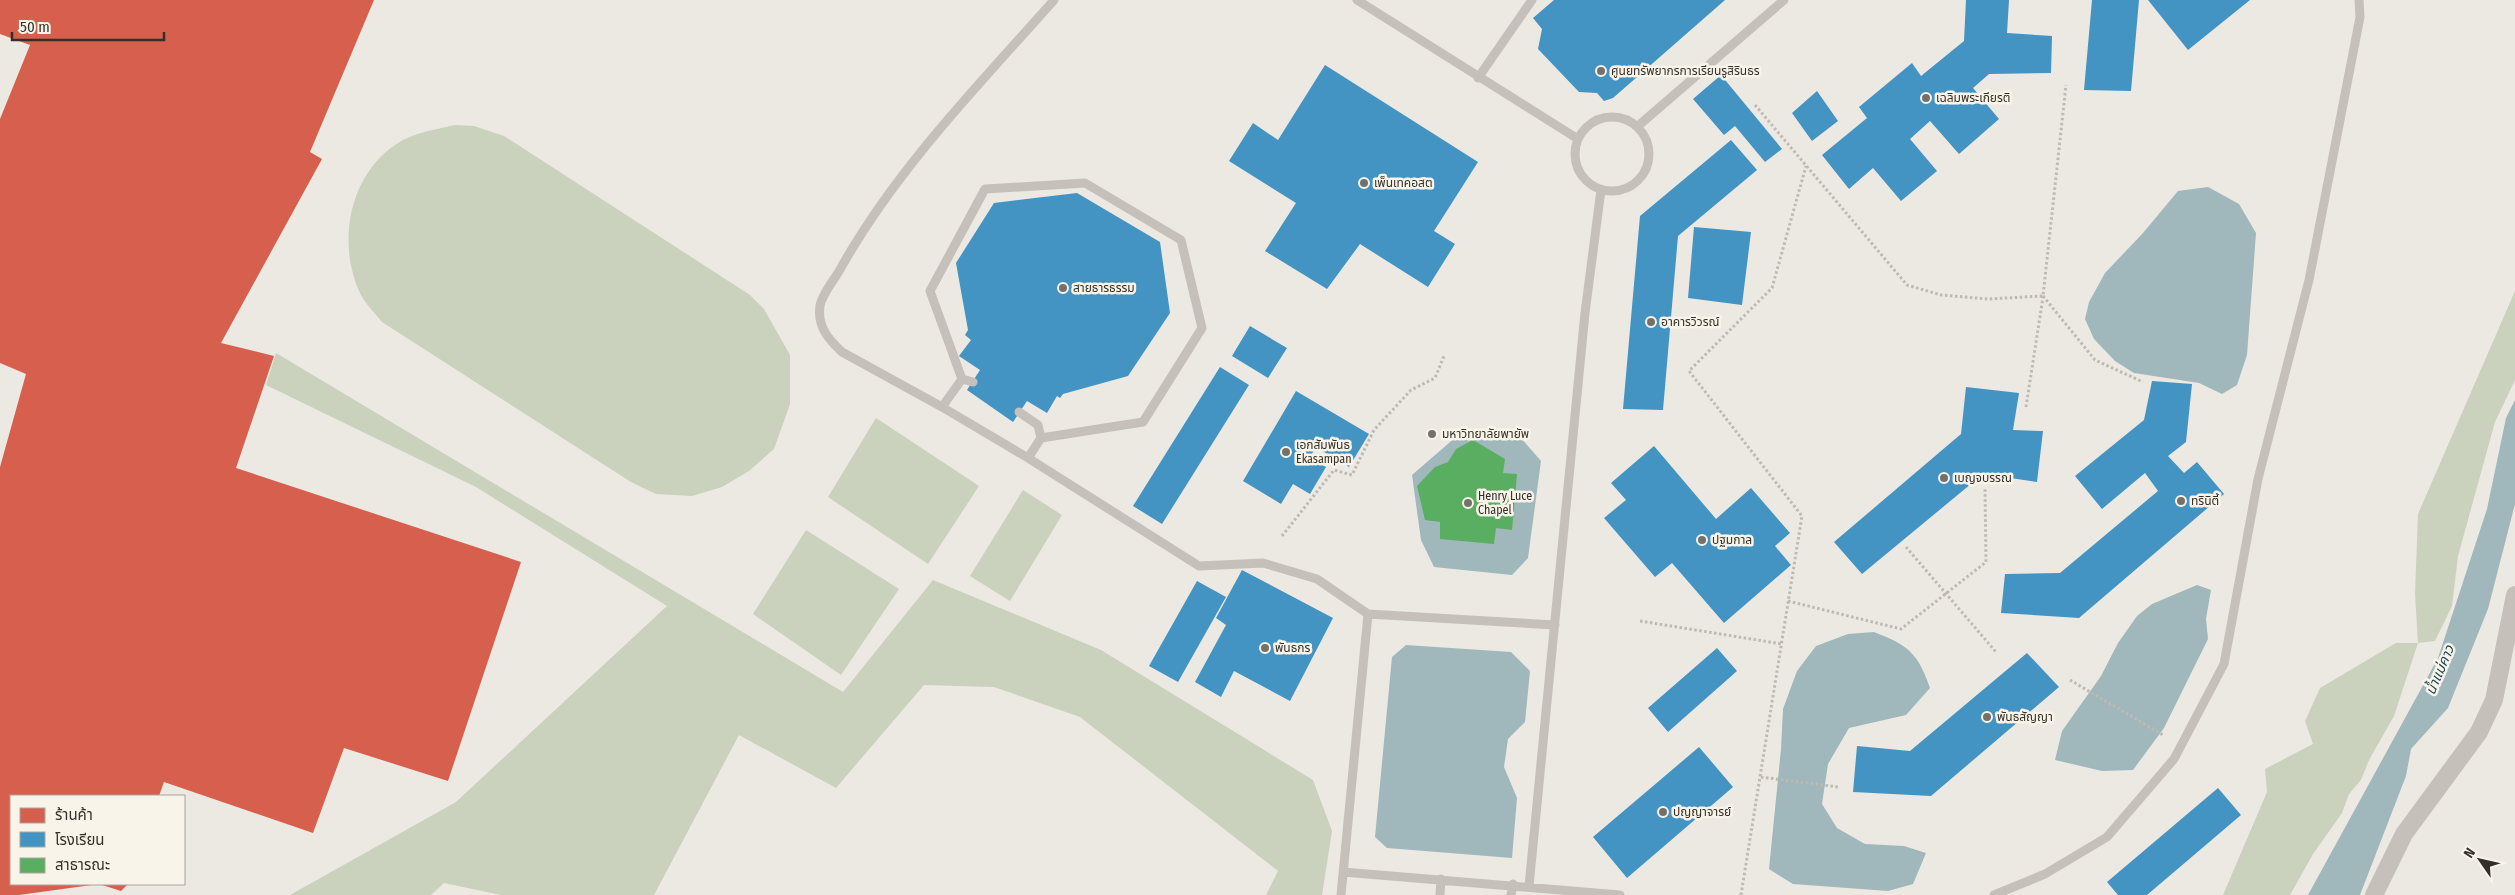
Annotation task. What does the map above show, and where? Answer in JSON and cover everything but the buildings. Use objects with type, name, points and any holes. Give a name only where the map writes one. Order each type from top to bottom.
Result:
[{"type":"street","points":[[2374,895],[2404,834],[2479,732],[2494,700],[2515,595]]},
{"type":"lane","points":[[1054,0],[919,153],[857,240],[820,305],[820,324],[830,341],[842,352],[942,407],[1028,458],[1200,566],[1263,564],[1308,576],[1317,579],[1368,614],[1555,625]]},
{"type":"lane","points":[[1356,0],[1578,139]]},
{"type":"lane","points":[[1478,78],[1532,0]]},
{"type":"lane","points":[[1638,126],[1784,0]]},
{"type":"lane","points":[[1994,895],[2045,874],[2107,837],[2174,759],[2224,664],[2258,478],[2309,280],[2360,17],[2359,0]]},
{"type":"lane","points":[[1605,117],[1622,117],[1638,126],[1650,148],[1646,172],[1626,189],[1601,190],[1587,183],[1578,170],[1575,154],[1578,139],[1589,124],[1605,117]]},
{"type":"lane","points":[[962,379],[930,291],[985,189],[1085,182],[1181,240],[1202,328],[1143,422],[1041,438]]},
{"type":"lane","points":[[1529,886],[1585,313],[1601,190]]},
{"type":"lane","points":[[942,407],[962,379]]},
{"type":"lane","points":[[962,379],[973,382]]},
{"type":"lane","points":[[1019,412],[1038,425],[1041,438],[1028,458]]},
{"type":"lane","points":[[1341,895],[1368,614]]},
{"type":"lane","points":[[1343,872],[1513,884],[1562,892],[1620,895]]},
{"type":"lane","points":[[1440,895],[1441,879]]},
{"type":"lane","points":[[1511,895],[1513,884]]},
{"type":"path","points":[[2026,407],[2043,296],[2066,85]]},
{"type":"path","points":[[1755,105],[1907,285],[1941,296],[1988,299],[2043,296]]},
{"type":"path","points":[[1741,895],[1802,516],[1689,371],[1772,288],[1806,166]]},
{"type":"path","points":[[2043,296],[2095,360],[2143,382]]},
{"type":"path","points":[[1282,536],[1334,470],[1352,475],[1374,430],[1411,390],[1435,378],[1444,356]]},
{"type":"path","points":[[1788,602],[1901,629],[1986,562],[1985,488]]},
{"type":"path","points":[[1906,547],[1996,652]]},
{"type":"path","points":[[1640,621],[1782,644]]},
{"type":"path","points":[[2070,680],[2163,735]]},
{"type":"path","points":[[1761,777],[1838,787]]},
{"type":"green space","points":[[455,125],[474,126],[504,136],[750,295],[764,309],[790,355],[790,404],[774,449],[749,471],[722,487],[692,496],[656,494],[631,482],[382,322],[361,295],[353,274],[349,252],[352,208],[370,169],[385,153],[409,137]]},
{"type":"green space","points":[[2515,291],[2515,380],[2495,422],[2458,556],[2452,606],[2435,641],[2418,643],[2415,594],[2418,514]]},
{"type":"green space","points":[[276,353],[843,692],[933,580],[1101,650],[1313,780],[1332,831],[1322,895],[1266,895],[1278,871],[1080,717],[994,687],[924,685],[836,788],[739,735],[654,895],[501,895],[444,883],[431,895],[290,895],[456,802],[667,606],[476,487],[266,385]]},
{"type":"green space","points":[[876,418],[979,486],[928,564],[828,497]]},
{"type":"green space","points":[[1023,490],[1062,515],[1010,601],[970,576]]},
{"type":"green space","points":[[806,530],[899,589],[841,675],[753,614]]},
{"type":"green space","points":[[2396,643],[2418,643],[2394,716],[2369,760],[2361,780],[2349,794],[2342,813],[2313,854],[2290,895],[2223,895],[2267,792],[2265,769],[2313,744],[2305,721],[2320,688]]},
{"type":"water","points":[[2208,187],[2239,204],[2256,233],[2247,355],[2237,385],[2222,394],[2199,383],[2134,373],[2115,361],[2094,339],[2085,319],[2089,302],[2105,273],[2143,233],[2178,191]]},
{"type":"water","name":"น้ำแม่คาว","points":[[2515,400],[2515,504],[2488,609],[2448,708],[2411,749],[2406,776],[2360,895],[2308,895],[2438,658],[2487,509],[2506,418]]},
{"type":"water","points":[[1464,430],[1499,430],[1520,437],[1541,461],[1528,558],[1512,575],[1434,567],[1421,540],[1412,475]]},
{"type":"water","points":[[2197,585],[2211,590],[2206,619],[2208,639],[2164,728],[2133,770],[2102,771],[2055,760],[2062,731],[2101,676],[2118,643],[2137,616],[2152,604]]},
{"type":"water","points":[[1874,632],[1895,641],[1916,658],[1930,688],[1906,715],[1849,728],[1828,764],[1822,804],[1837,828],[1865,844],[1904,846],[1926,853],[1913,884],[1888,891],[1793,884],[1769,869],[1783,709],[1797,671],[1816,646],[1848,634]]},
{"type":"water","points":[[1406,645],[1511,652],[1530,671],[1525,722],[1508,739],[1504,767],[1517,798],[1512,858],[1387,848],[1375,837],[1392,657]]},
{"type":"place","name":"ศูนยทรัพยากรการเรียนรูสิรินธร","points":[[1601,71]]},
{"type":"place","name":"เฉลิมพระเกียรติ","points":[[1926,98]]},
{"type":"place","name":"เพ็นเทคอสต","points":[[1364,183]]},
{"type":"place","name":"สายธารธรรม","points":[[1063,288]]},
{"type":"place","name":"อาคารวิวรณ์","points":[[1651,322]]},
{"type":"place","name":"มหาวิทยาลัยพายัพ","points":[[1432,434]]},
{"type":"place","name":"เอกสัมพันธ Ekasampan","points":[[1286,452]]},
{"type":"place","name":"เบญจบรรณ","points":[[1944,478]]},
{"type":"place","name":"ทรินิตี้","points":[[2181,501]]},
{"type":"place","name":"Henry Luce Chapel","points":[[1468,503]]},
{"type":"place","name":"ปฐมกาล","points":[[1702,540]]},
{"type":"place","name":"พันธกร","points":[[1265,648]]},
{"type":"place","name":"พันธสัญญา","points":[[1987,717]]},
{"type":"place","name":"ปญญาจารย์","points":[[1663,812]]}]
